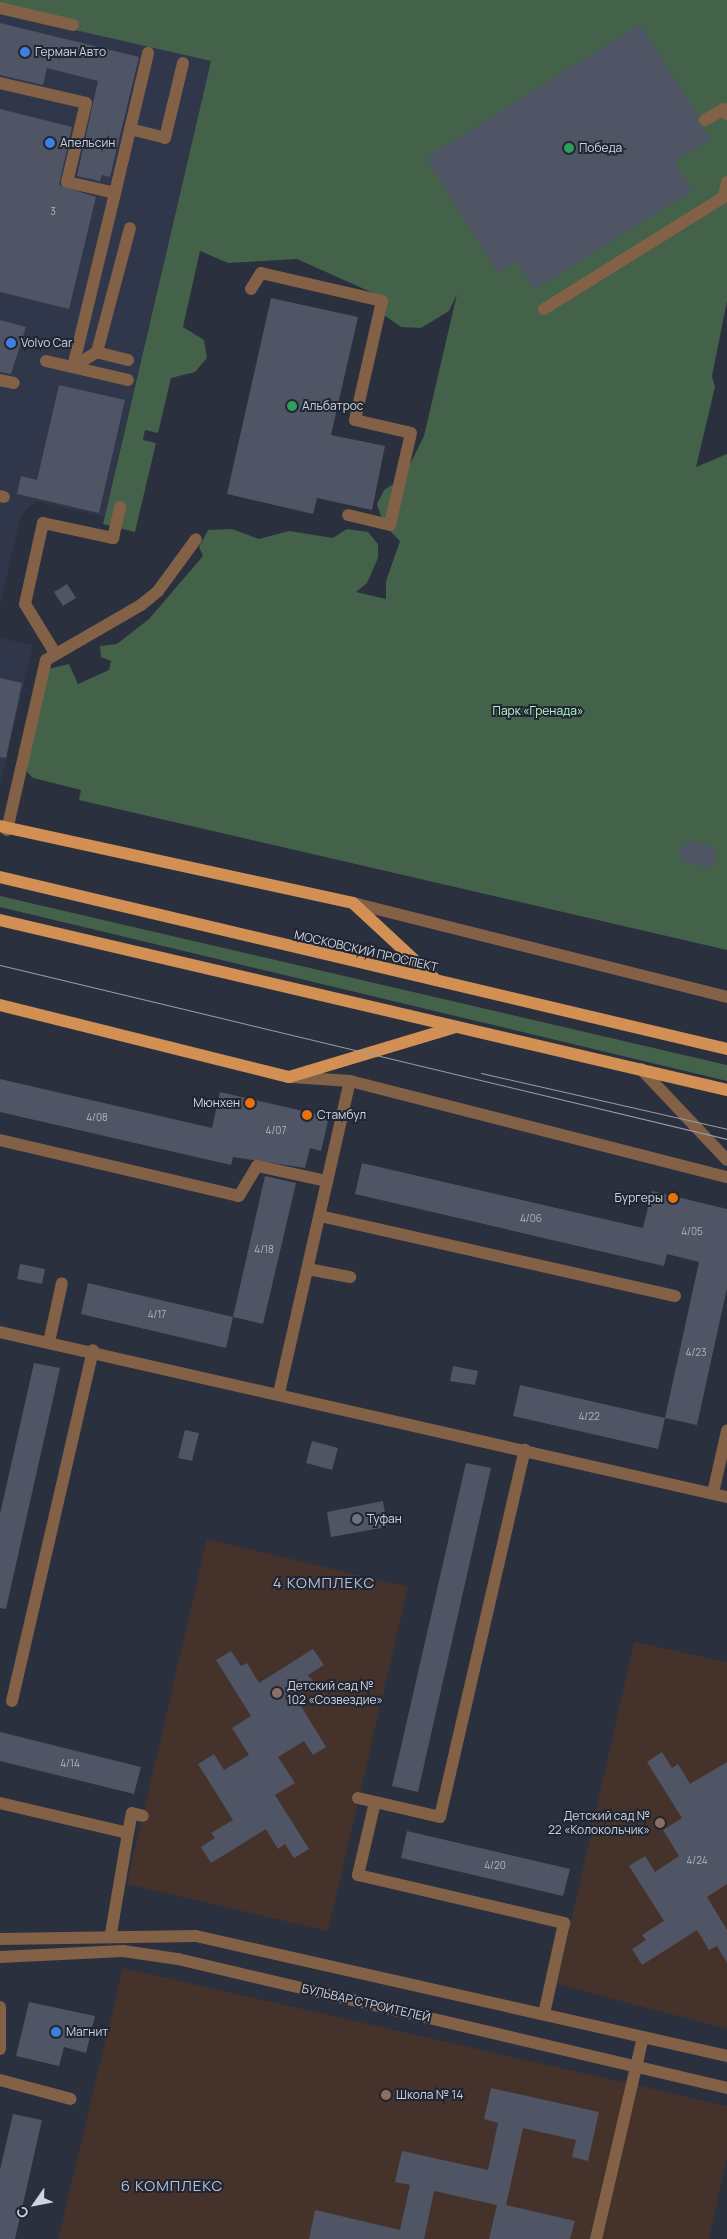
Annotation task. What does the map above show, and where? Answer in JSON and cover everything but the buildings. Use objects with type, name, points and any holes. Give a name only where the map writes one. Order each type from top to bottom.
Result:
[{"type":"main road","points":[[4,828],[353,902],[438,981]]},
{"type":"main road","name":"МОСКОВСКИЙ ПРОСПЕКТ","points":[[0,878],[727,1049]]},
{"type":"main road","points":[[0,920],[727,1090]]},
{"type":"main road","points":[[0,1005],[289,1077],[457,1026]]},
{"type":"street","points":[[0,8],[73,26]]},
{"type":"street","points":[[73,367],[148,53]]},
{"type":"street","points":[[130,130],[165,138],[183,63]]},
{"type":"street","points":[[0,83],[86,103],[67,182],[115,193]]},
{"type":"street","points":[[705,120],[724,109],[727,114]]},
{"type":"street","points":[[544,309],[725,196],[727,182]]},
{"type":"street","points":[[73,367],[97,352],[130,228]]},
{"type":"street","points":[[251,289],[261,273],[382,301],[355,420],[411,434],[390,525],[348,515]]},
{"type":"street","points":[[97,352],[128,360]]},
{"type":"street","points":[[46,360],[128,380]]},
{"type":"street","points":[[0,380],[14,383]]},
{"type":"street","points":[[55,653],[25,604],[43,523],[113,538],[120,507]]},
{"type":"street","points":[[4,828],[41,669],[55,653],[141,605],[158,590],[196,539]]},
{"type":"street","points":[[353,902],[727,997]]},
{"type":"street","points":[[641,1069],[727,1160]]},
{"type":"street","points":[[289,1077],[350,1080],[727,1177]]},
{"type":"street","points":[[279,1393],[350,1080]]},
{"type":"street","points":[[0,1140],[239,1196],[257,1166],[327,1181]]},
{"type":"street","points":[[320,1216],[675,1296]]},
{"type":"street","points":[[308,1269],[350,1276]]},
{"type":"street","points":[[49,1342],[62,1283]]},
{"type":"street","points":[[0,1332],[93,1350],[279,1393],[484,1435],[524,1450],[727,1497]]},
{"type":"street","points":[[12,1702],[93,1350]]},
{"type":"street","points":[[712,1493],[727,1430]]},
{"type":"street","points":[[358,1798],[440,1817],[524,1450]]},
{"type":"street","points":[[375,1802],[358,1876],[564,1923],[544,2014]]},
{"type":"street","points":[[0,1803],[128,1833]]},
{"type":"street","points":[[111,1934],[132,1813],[143,1816]]},
{"type":"street","points":[[0,1939],[111,1934],[196,1936],[727,2056]]},
{"type":"street","name":"БУЛЬВАР СТРОИТЕЛЕЙ","points":[[0,1957],[123,1951],[178,1959],[727,2088]]},
{"type":"street","points":[[0,2007],[0,2049]]},
{"type":"street","points":[[596,2239],[643,2037]]},
{"type":"street","points":[[0,2080],[71,2099]]},
{"type":"shaded area","points":[[0,13],[211,61],[104,517],[36,501],[21,515],[0,606]]},
{"type":"shaded area","points":[[0,638],[33,645],[0,786]]},
{"type":"shaded area","name":"Детский сад № 102 «Созвездие»","points":[[207,1539],[408,1587],[328,1931],[127,1884]]},
{"type":"shaded area","name":"Детский сад № 22 «Колокольчик»","points":[[634,1642],[727,1662],[727,2029],[557,1984]]},
{"type":"shaded area","name":"Школа № 14","points":[[123,1968],[727,2106],[727,2157],[709,2239],[58,2239]]},
{"type":"green space","name":"Парк «Гренада»","points":[[0,0],[727,0],[727,301],[712,376],[715,387],[696,467],[727,454],[727,950],[79,800],[81,790],[33,778],[27,772],[25,762],[48,669],[69,664],[78,684],[109,670],[111,661],[101,657],[100,646],[117,644],[149,619],[203,556],[199,547],[208,530],[232,529],[259,539],[289,531],[333,538],[347,529],[368,532],[378,544],[378,558],[367,583],[356,592],[386,599],[386,581],[400,541],[384,525],[377,504],[384,490],[403,478],[424,436],[457,294],[449,311],[421,328],[401,327],[384,315],[373,293],[297,259],[228,263],[200,251],[183,327],[204,340],[207,358],[195,372],[171,378],[158,433],[145,430],[143,440],[156,443],[135,532],[103,524],[211,61],[0,13]]},
{"type":"green space","points":[[0,896],[727,1065],[727,1081],[0,907]]},
{"type":"tram line","points":[[0,965],[727,1139]]},
{"type":"tram line","points":[[481,1073],[727,1129]]},
{"type":"place","name":"Герман Авто","points":[[25,52]]},
{"type":"place","name":"Апельсин","points":[[50,143]]},
{"type":"place","name":"Победа","points":[[569,148]]},
{"type":"place","name":"Volvo Car","points":[[11,343]]},
{"type":"place","name":"Альбатрос","points":[[292,406]]},
{"type":"place","name":"Мюнхен","points":[[250,1103]]},
{"type":"place","name":"Стамбул","points":[[307,1115]]},
{"type":"place","name":"Бургеры","points":[[673,1198]]},
{"type":"place","name":"Туфан","points":[[357,1519]]},
{"type":"place","name":"Детский сад № 102 «Созвездие»","points":[[277,1693]]},
{"type":"place","name":"Детский сад № 22 «Колокольчик»","points":[[660,1823]]},
{"type":"place","name":"Магнит","points":[[56,2032]]},
{"type":"place","name":"Школа № 14","points":[[386,2095]]},
{"type":"district","name":"4 КОМПЛЕКС","points":[[324,1583]]},
{"type":"district","name":"6 КОМПЛЕКС","points":[[172,2186]]}]
